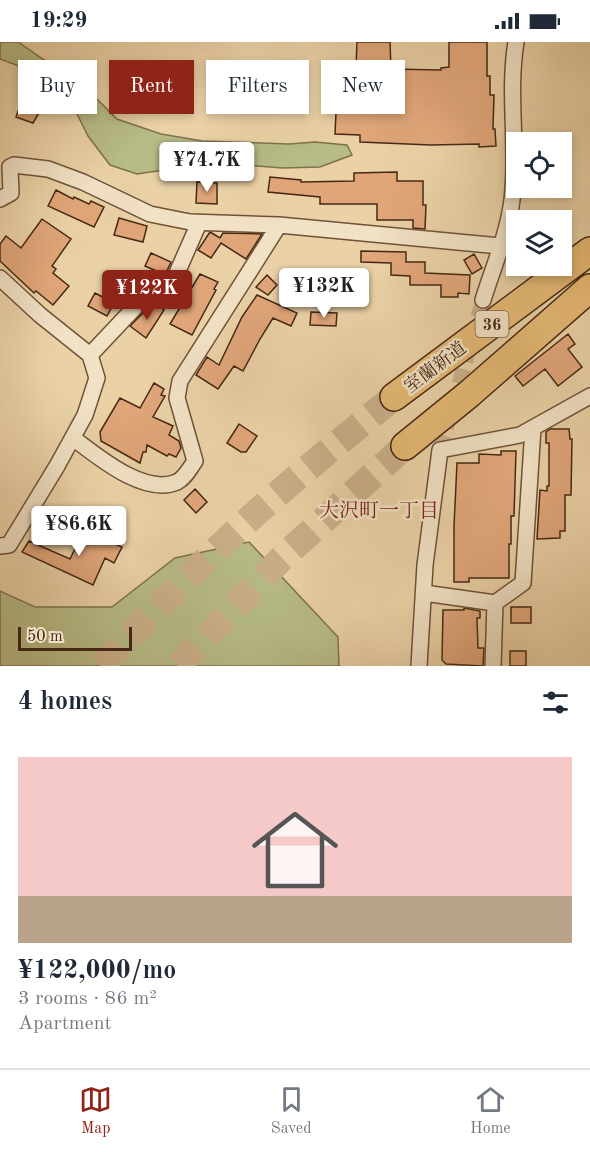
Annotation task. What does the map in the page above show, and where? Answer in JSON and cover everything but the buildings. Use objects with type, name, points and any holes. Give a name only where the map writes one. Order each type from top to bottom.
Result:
[{"type":"highway","name":"室蘭新道","points":[[394,397],[590,251]]},
{"type":"highway","name":"36","points":[[405,446],[469,394],[590,288]]},
{"type":"street","points":[[483,300],[508,222],[513,191],[512,80],[516,42]]},
{"type":"street","points":[[0,199],[11,193],[10,167],[14,165],[48,169],[83,182],[150,214],[199,223],[279,225],[500,246]]},
{"type":"street","points":[[90,355],[139,303],[173,282],[199,223]]},
{"type":"street","points":[[73,438],[101,459],[138,480],[161,486],[178,481],[189,471],[195,461],[177,398],[180,381],[279,225]]},
{"type":"street","points":[[0,278],[40,315],[90,355],[97,378],[85,415],[73,438],[9,545],[0,546]]},
{"type":"street","points":[[419,666],[424,593],[440,450],[520,435],[590,396]]},
{"type":"street","points":[[424,593],[495,603],[523,584],[533,428]]},
{"type":"street","points":[[493,666],[495,603]]},
{"type":"green space","points":[[0,42],[18,42],[44,60],[18,60],[18,66],[0,59]]},
{"type":"green space","points":[[97,99],[109,111],[109,114],[117,119],[161,134],[202,141],[289,144],[315,142],[347,145],[352,155],[320,167],[283,168],[191,161],[164,170],[137,174],[110,165],[88,136],[77,114],[97,114]]},
{"type":"green space","points":[[249,542],[338,637],[339,666],[0,666],[0,591],[35,607],[112,607],[175,558]]},
{"type":"tunnel","points":[[440,450],[483,300]]},
{"type":"tunnel","points":[[101,666],[189,576],[244,524],[394,397]]},
{"type":"tunnel","points":[[178,666],[281,559],[405,446]]},
{"type":"district","name":"大沢町一丁目","points":[[379,510]]}]
